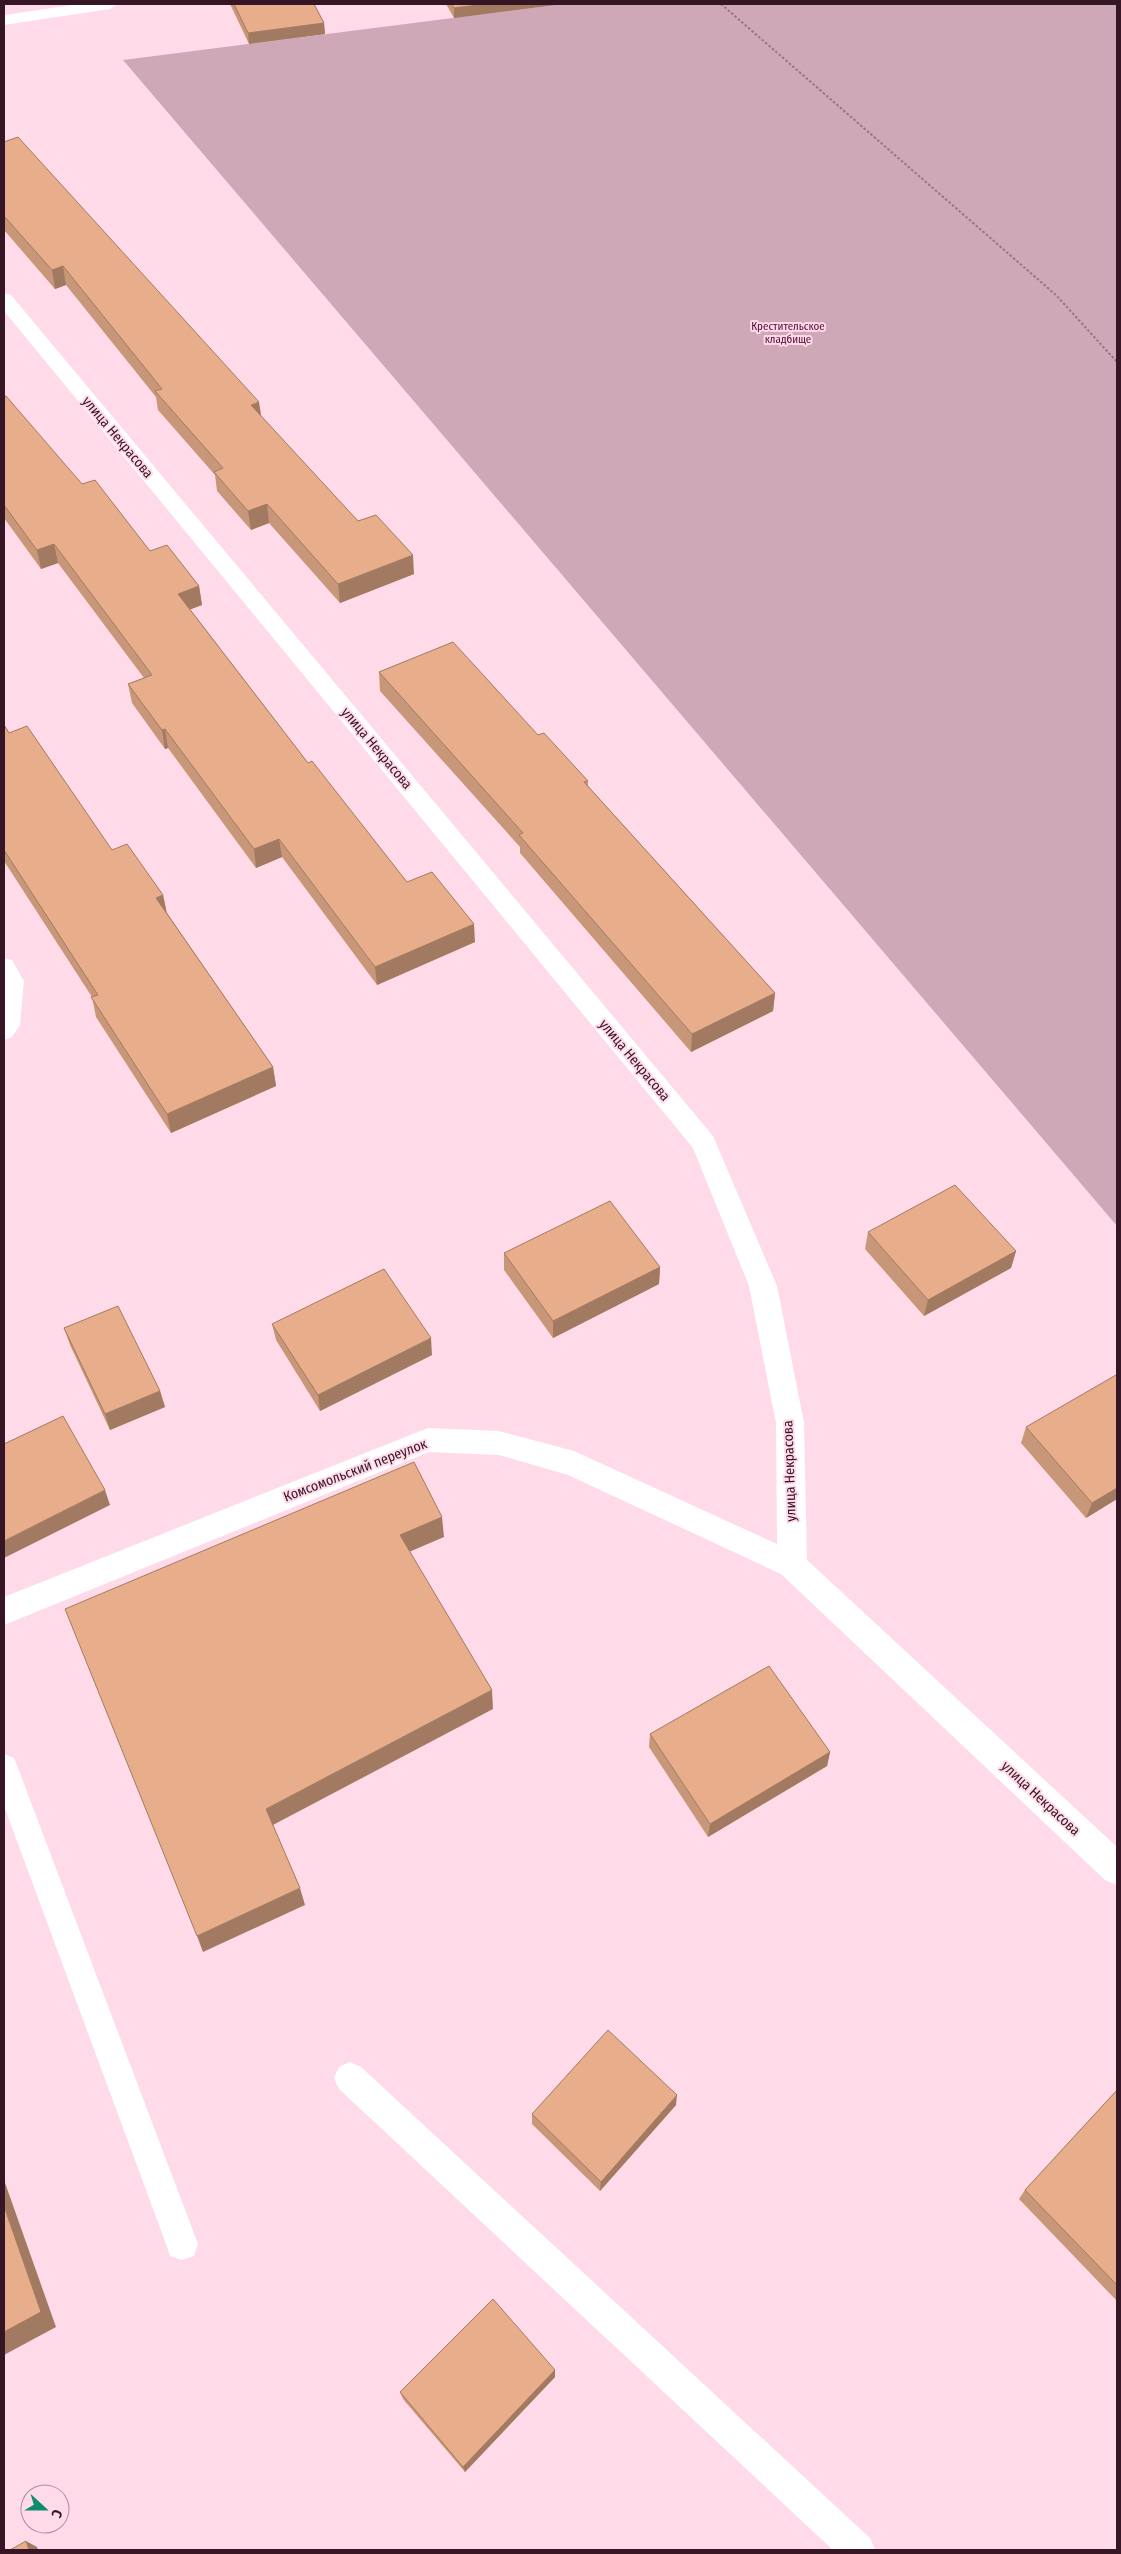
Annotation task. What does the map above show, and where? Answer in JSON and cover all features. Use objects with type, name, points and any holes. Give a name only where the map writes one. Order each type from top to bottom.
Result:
[{"type":"street","points":[[4,20],[110,4]]},
{"type":"street","name":"улица Некрасова","points":[[4,299],[704,1143],[763,1286],[790,1423],[792,1565],[1117,1869]]},
{"type":"street","name":"Комсомольский переулок","points":[[4,1611],[428,1440],[499,1443],[574,1464],[792,1565]]},
{"type":"lane","points":[[4,966],[13,981],[8,1025],[4,1031]]},
{"type":"lane","points":[[4,1768],[182,2244]]},
{"type":"lane","points":[[350,2078],[858,2550]]},
{"type":"path","points":[[721,4],[1056,295],[1117,362]]},
{"type":"green space","name":"Крестительское кладбище","points":[[563,4],[1117,4],[1117,1226],[123,60]]},
{"type":"building","points":[[234,4],[314,4],[324,23],[248,33]]},
{"type":"building","points":[[451,4],[486,4],[454,8]]},
{"type":"building","points":[[18,137],[259,402],[251,405],[358,521],[376,515],[413,555],[338,584],[267,504],[248,511],[214,472],[223,468],[155,391],[162,389],[63,266],[52,270],[4,216],[4,142]]},
{"type":"building","points":[[6,396],[82,484],[95,480],[150,551],[167,545],[199,586],[178,594],[308,763],[312,761],[407,882],[432,872],[474,924],[375,967],[279,839],[254,849],[165,729],[162,730],[128,684],[152,675],[54,544],[37,550],[4,505],[4,397]]},
{"type":"building","points":[[453,642],[538,735],[544,733],[588,781],[584,782],[775,993],[692,1034],[519,835],[523,833],[379,672]]},
{"type":"building","points":[[4,725],[9,733],[27,726],[112,850],[127,844],[163,895],[156,898],[273,1067],[167,1114],[91,997],[98,995],[4,850]]},
{"type":"building","points":[[955,1185],[1016,1251],[928,1300],[868,1232]]},
{"type":"building","points":[[610,1201],[660,1267],[553,1321],[504,1253]]},
{"type":"building","points":[[384,1269],[431,1338],[318,1395],[272,1324]]},
{"type":"building","points":[[118,1306],[160,1391],[105,1414],[64,1328]]},
{"type":"building","points":[[1116,1375],[1117,1488],[1092,1503],[1026,1427]]},
{"type":"building","points":[[63,1416],[105,1490],[4,1541],[4,1444]]},
{"type":"building","points":[[414,1462],[442,1517],[400,1535],[492,1690],[266,1809],[300,1888],[197,1936],[65,1609]]},
{"type":"building","points":[[769,1666],[830,1752],[710,1824],[650,1734]]},
{"type":"building","points":[[608,2030],[677,2095],[601,2182],[532,2114]]},
{"type":"building","points":[[1117,2090],[1117,2285],[1025,2190]]},
{"type":"building","points":[[4,2206],[41,2312],[4,2332]]},
{"type":"building","points":[[493,2299],[555,2370],[463,2467],[400,2392]]},
{"type":"building","points":[[26,2541],[29,2550],[10,2550]]}]
